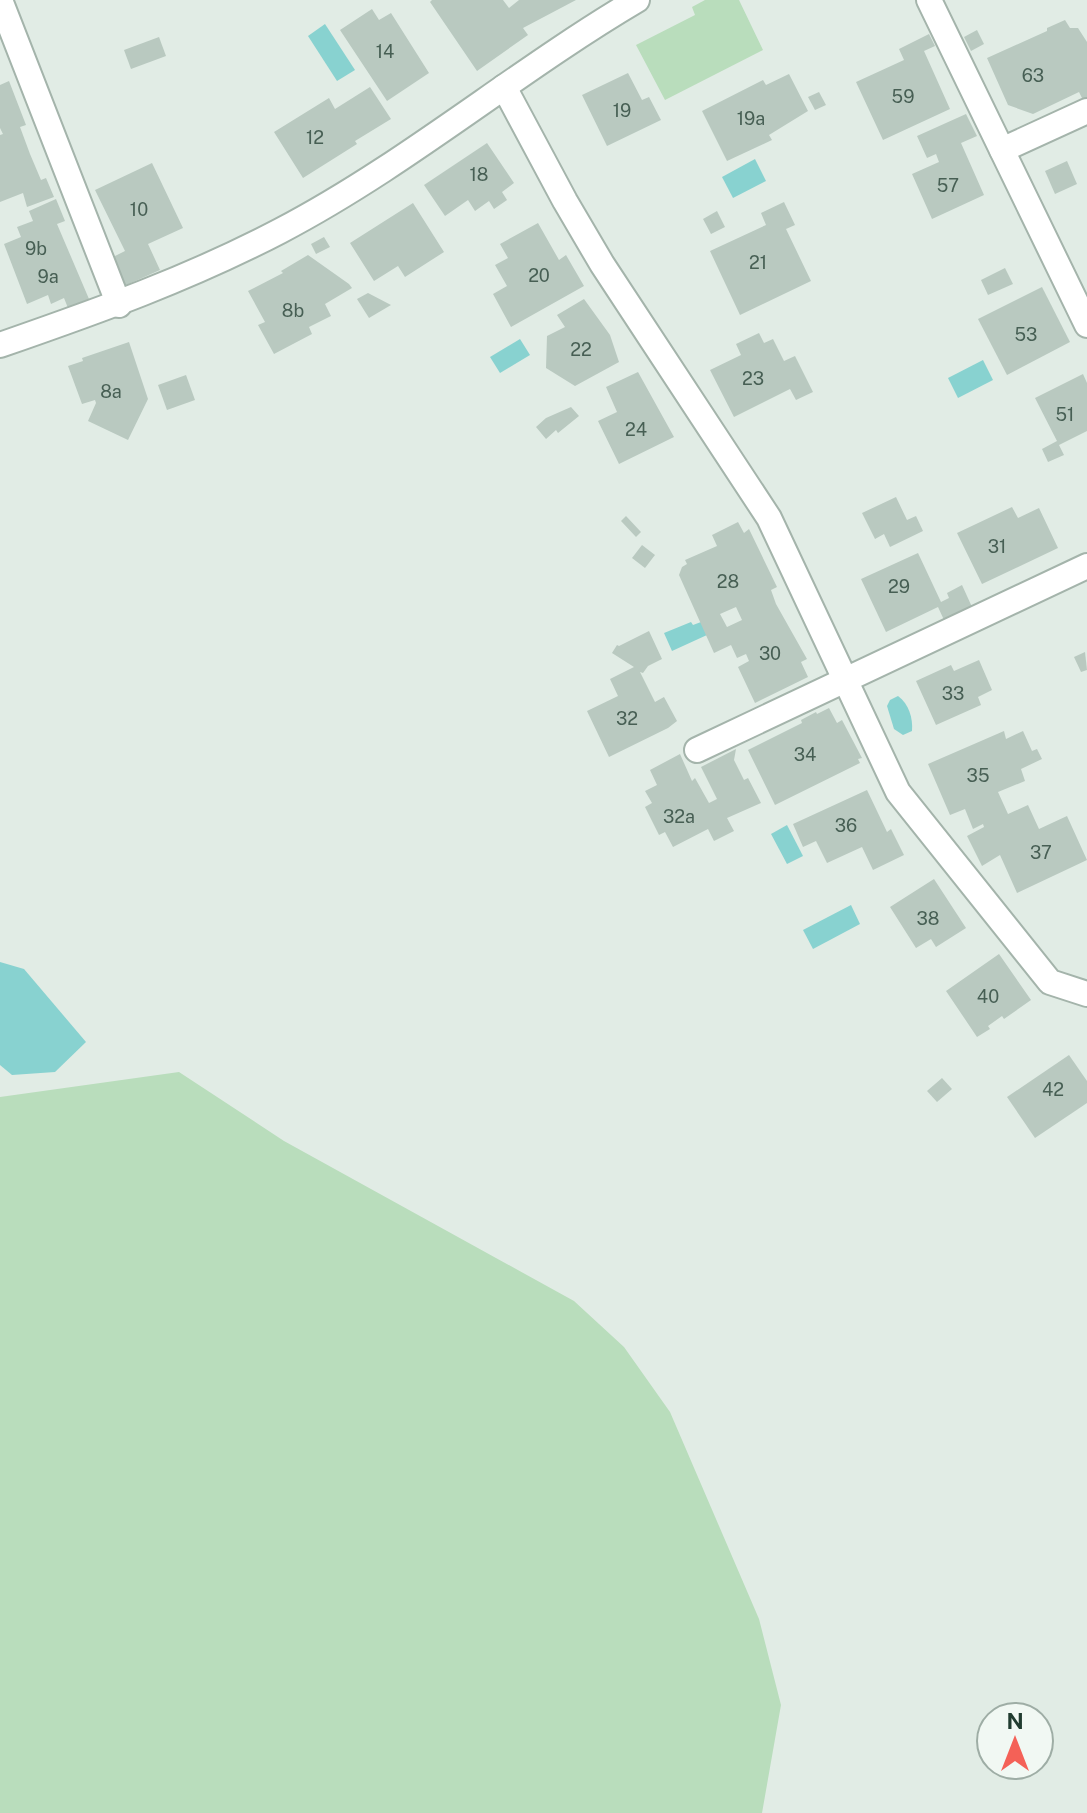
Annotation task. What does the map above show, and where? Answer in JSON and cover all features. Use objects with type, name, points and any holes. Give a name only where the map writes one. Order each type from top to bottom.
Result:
[{"type":"street","points":[[0,345],[119,305],[204,269],[281,230],[350,190],[542,59],[637,0]]},
{"type":"street","points":[[929,0],[1087,325]]},
{"type":"street","points":[[2,5],[119,305]]},
{"type":"street","points":[[504,87],[602,264],[769,518],[898,792],[1050,982],[1087,994]]},
{"type":"street","points":[[1002,150],[1087,111]]},
{"type":"street","points":[[697,750],[1087,566]]},
{"type":"green space","points":[[705,0],[739,0],[763,50],[665,100],[636,45],[695,15],[692,7]]},
{"type":"green space","points":[[179,1072],[284,1141],[574,1301],[624,1347],[670,1412],[759,1619],[781,1705],[762,1813],[0,1813],[0,1097]]},
{"type":"water","points":[[325,24],[355,70],[337,81],[308,36]]},
{"type":"water","points":[[755,159],[766,181],[733,198],[722,177]]},
{"type":"water","points":[[520,339],[530,355],[500,373],[490,357]]},
{"type":"water","points":[[983,360],[993,380],[958,398],[948,378]]},
{"type":"water","points":[[691,622],[693,625],[701,622],[707,635],[672,651],[664,633]]},
{"type":"water","points":[[898,696],[908,707],[912,721],[912,731],[903,735],[894,729],[887,706],[890,700]]},
{"type":"water","points":[[787,825],[803,856],[787,864],[771,834]]},
{"type":"water","points":[[851,905],[860,924],[813,949],[803,930]]},
{"type":"water","points":[[0,962],[24,969],[86,1042],[55,1072],[12,1075],[0,1065]]},
{"type":"building","points":[[503,0],[509,8],[519,0],[576,0],[523,28],[528,35],[477,71],[430,2]]},
{"type":"building","points":[[372,9],[379,20],[391,13],[429,73],[387,101],[340,30]]},
{"type":"building","points":[[1065,20],[1070,28],[1078,28],[1087,42],[1087,100],[1084,102],[1079,92],[1033,114],[1008,105],[987,58]]},
{"type":"building","points":[[977,30],[984,44],[971,51],[964,37]]},
{"type":"building","points":[[929,34],[935,46],[924,51],[950,109],[883,140],[856,82],[904,60],[899,49]]},
{"type":"building","points":[[159,37],[166,56],[131,69],[124,50]]},
{"type":"building","points":[[628,73],[642,100],[649,97],[661,120],[607,146],[582,95]]},
{"type":"building","points":[[789,74],[808,111],[769,135],[772,140],[727,161],[702,111],[763,80],[766,85]]},
{"type":"building","points":[[9,81],[26,125],[20,127],[30,154],[41,180],[46,178],[54,197],[27,207],[23,193],[0,202],[0,135],[3,134],[0,128],[0,85]]},
{"type":"building","points":[[370,87],[391,119],[303,178],[274,132],[329,98],[335,109]]},
{"type":"building","points":[[819,92],[826,105],[815,110],[808,97]]},
{"type":"building","points":[[966,114],[977,136],[961,143],[984,195],[932,219],[912,174],[939,162],[936,154],[927,158],[917,136]]},
{"type":"building","points":[[487,143],[514,183],[502,192],[507,200],[494,209],[489,201],[475,211],[468,200],[445,216],[424,185]]},
{"type":"building","points":[[1067,161],[1077,184],[1055,194],[1045,171]]},
{"type":"building","points":[[152,163],[183,228],[148,244],[160,270],[124,286],[111,258],[125,251],[95,190]]},
{"type":"building","points":[[56,199],[65,221],[57,224],[89,299],[68,308],[64,298],[51,304],[48,295],[27,304],[4,244],[21,237],[17,227],[33,221],[29,211]]},
{"type":"building","points":[[784,202],[795,225],[786,229],[811,281],[740,315],[710,251],[766,225],[761,213]]},
{"type":"building","points":[[413,203],[444,252],[405,277],[398,266],[374,281],[350,243]]},
{"type":"building","points":[[717,211],[725,227],[711,234],[703,219]]},
{"type":"building","points":[[538,223],[559,260],[566,255],[584,286],[511,327],[493,294],[507,286],[495,265],[508,258],[500,244]]},
{"type":"building","points":[[324,237],[330,247],[316,254],[311,244]]},
{"type":"building","points":[[308,255],[352,288],[325,304],[331,316],[309,327],[312,334],[274,354],[258,325],[265,322],[248,291],[283,273],[281,271]]},
{"type":"building","points":[[1005,268],[1013,284],[988,295],[981,280]]},
{"type":"building","points":[[1042,287],[1070,342],[1007,375],[978,319]]},
{"type":"building","points":[[368,293],[391,305],[369,318],[357,299]]},
{"type":"building","points":[[584,299],[610,335],[619,362],[575,386],[546,368],[547,336],[565,327],[557,315]]},
{"type":"building","points":[[759,333],[764,343],[773,339],[784,361],[795,356],[813,392],[796,400],[790,389],[734,417],[710,370],[741,355],[736,344]]},
{"type":"building","points":[[129,342],[148,399],[128,440],[88,421],[95,400],[82,404],[68,366]]},
{"type":"building","points":[[638,372],[674,437],[619,464],[598,421],[617,412],[606,387]]},
{"type":"building","points":[[1083,374],[1087,383],[1087,431],[1059,445],[1064,455],[1048,462],[1042,449],[1057,441],[1035,398]]},
{"type":"building","points":[[186,375],[195,400],[167,410],[158,385]]},
{"type":"building","points":[[571,407],[579,416],[546,439],[536,427],[546,418]]},
{"type":"building","points":[[896,497],[907,520],[916,516],[923,531],[890,547],[884,534],[875,539],[862,513]]},
{"type":"building","points":[[1012,507],[1018,518],[1039,508],[1058,548],[982,584],[957,533]]},
{"type":"building","points":[[626,516],[641,532],[636,537],[621,521]]},
{"type":"building","points":[[738,522],[744,533],[749,529],[777,587],[771,590],[776,604],[807,659],[801,662],[808,677],[755,703],[738,667],[749,661],[746,654],[737,658],[731,645],[714,653],[679,575],[687,564],[685,560],[717,546],[712,535]],"holes":[[[736,607],[742,620],[727,627],[720,614]]]},
{"type":"building","points":[[642,545],[655,555],[645,568],[632,558]]},
{"type":"building","points":[[918,553],[941,602],[949,598],[947,593],[962,585],[972,607],[944,620],[938,607],[886,632],[861,579]]},
{"type":"building","points":[[649,631],[662,659],[640,672],[655,702],[664,697],[677,721],[609,757],[587,711],[618,696],[610,679],[634,667],[612,653],[617,645]]},
{"type":"building","points":[[1085,652],[1087,670],[1081,672],[1074,657]]},
{"type":"building","points":[[979,660],[992,690],[978,697],[981,705],[936,725],[916,681],[951,665],[954,671]]},
{"type":"building","points":[[829,708],[837,723],[842,720],[862,758],[858,759],[860,763],[775,805],[748,750],[802,723],[801,720],[816,712]]},
{"type":"building","points":[[1004,731],[1006,739],[1023,731],[1032,751],[1037,749],[1042,759],[1021,769],[1025,781],[998,792],[1008,814],[1028,805],[1039,829],[1067,816],[1087,860],[1017,893],[1000,855],[982,866],[967,836],[984,827],[983,824],[973,829],[965,809],[950,815],[928,764]]},
{"type":"building","points":[[736,749],[734,760],[761,803],[727,818],[734,831],[714,841],[708,829],[673,847],[665,832],[659,835],[645,807],[652,803],[645,791],[657,785],[650,770],[680,754],[692,781],[695,778],[709,803],[717,799],[701,767]]},
{"type":"building","points":[[867,790],[887,832],[891,829],[904,855],[873,870],[862,847],[827,863],[816,841],[803,847],[793,824]]},
{"type":"building","points":[[934,879],[966,928],[936,947],[931,939],[916,948],[890,907]]},
{"type":"building","points":[[999,954],[1031,1000],[1004,1019],[1002,1016],[977,1037],[946,991]]},
{"type":"building","points":[[1069,1055],[1087,1081],[1087,1103],[1035,1138],[1007,1097]]},
{"type":"building","points":[[942,1078],[952,1089],[937,1102],[927,1091]]}]
